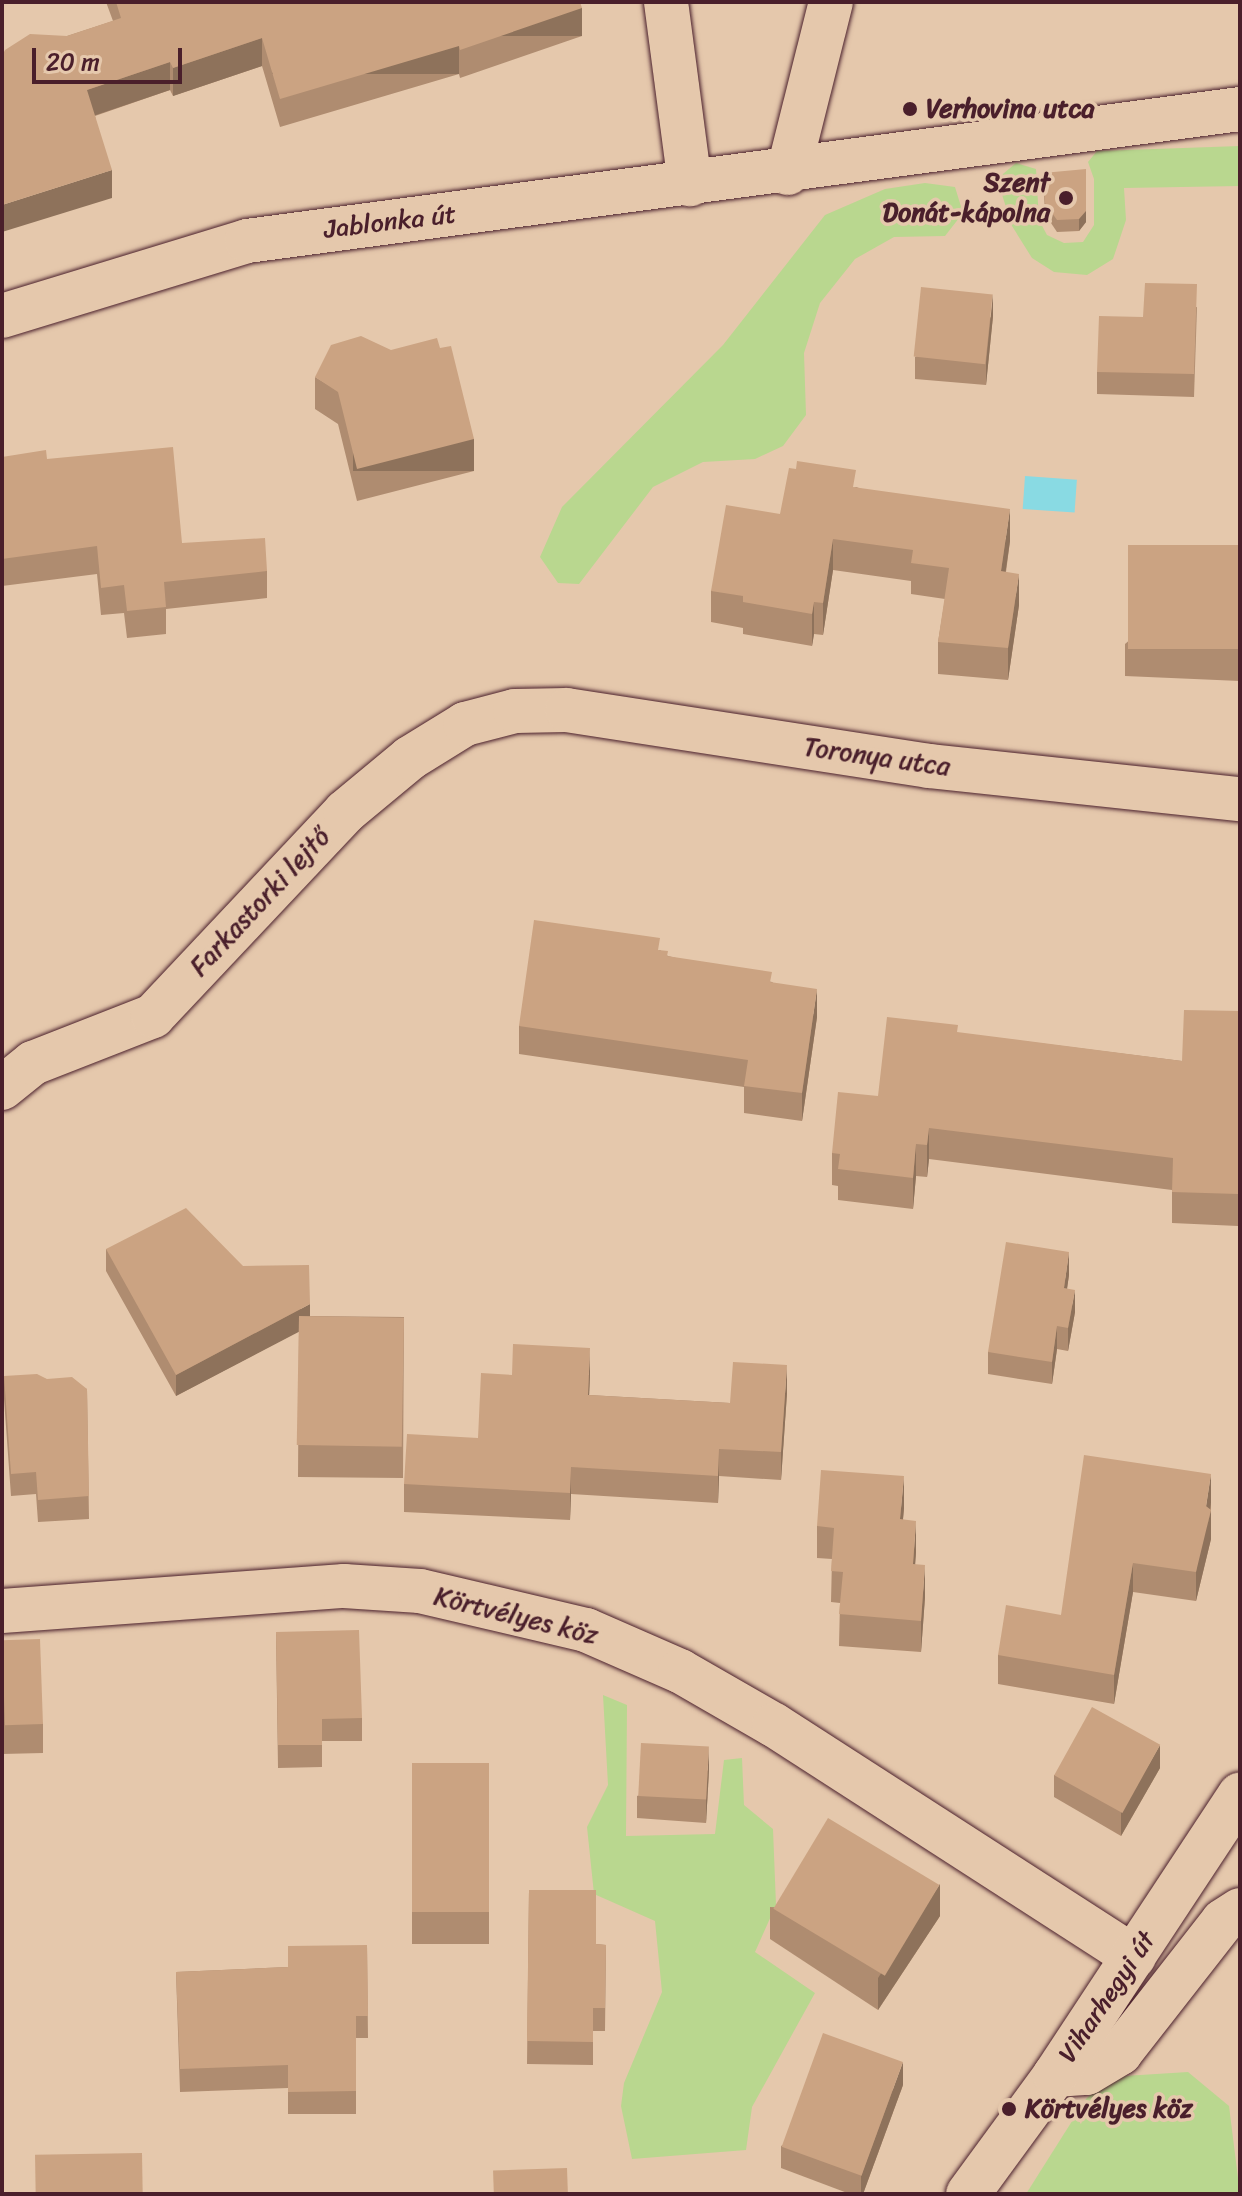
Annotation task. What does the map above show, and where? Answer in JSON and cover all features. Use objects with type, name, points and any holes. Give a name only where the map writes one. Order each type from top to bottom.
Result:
[{"type":"street","points":[[666,2],[690,184]]},
{"type":"street","points":[[788,173],[831,2]]},
{"type":"street","name":"Jablonka út","points":[[2,316],[247,241],[788,173],[1240,109]]},
{"type":"street","name":"Toronya utca","points":[[515,711],[567,710],[929,766],[1240,799]]},
{"type":"street","name":"Farkastorki lejtő","points":[[2,1088],[33,1063],[153,1016],[345,812],[410,758],[465,724],[515,711]]},
{"type":"street","name":"Körtvélyes köz","points":[[2,1611],[344,1586],[420,1591],[586,1630],[680,1671],[774,1725],[1134,1957]]},
{"type":"street","name":"Viharhegyi út","points":[[968,2194],[1055,2075],[1240,1794]]},
{"type":"street","points":[[1055,2075],[1087,2073],[1120,2053],[1223,1921],[1240,1910]]},
{"type":"green space","points":[[1240,146],[1240,186],[1124,188],[1126,220],[1113,259],[1087,275],[1054,272],[1032,258],[1012,226],[997,179],[1016,163],[1036,169],[1039,220],[1047,235],[1064,243],[1083,242],[1094,225],[1094,179],[1088,162],[1097,151]]},
{"type":"green space","points":[[925,183],[955,187],[963,213],[945,236],[894,237],[855,259],[820,303],[804,353],[806,415],[783,446],[755,459],[703,462],[653,487],[579,584],[558,583],[540,557],[562,507],[723,345],[825,215],[885,189]]},
{"type":"green space","points":[[603,1695],[627,1705],[626,1836],[715,1834],[724,1760],[742,1758],[744,1805],[773,1829],[776,1905],[755,1952],[815,1993],[752,2107],[746,2150],[632,2159],[621,2106],[624,2083],[662,1992],[655,1921],[594,1894],[587,1827],[608,1785]]},
{"type":"green space","points":[[1188,2072],[1229,2106],[1240,2194],[1026,2194],[1086,2099],[1108,2077]]},
{"type":"water","points":[[1025,476],[1077,480],[1075,513],[1023,509]]},
{"type":"building","points":[[116,2],[580,2],[582,8],[460,50],[459,46],[280,99],[262,38],[173,68],[170,62],[87,90],[112,170],[2,205],[2,56],[5,50],[30,34],[67,36],[121,18]]},
{"type":"building","name":"Szent Donát-kápolna","points":[[1086,169],[1086,211],[1079,219],[1057,220],[1045,203],[1043,173]]},
{"type":"building","points":[[1145,283],[1197,284],[1194,374],[1097,372],[1099,316],[1143,317]]},
{"type":"building","points":[[921,287],[993,295],[985,364],[914,357]]},
{"type":"building","points":[[361,336],[391,350],[437,338],[440,348],[451,346],[474,439],[357,469],[338,392],[315,377],[331,345]]},
{"type":"building","points":[[173,447],[182,543],[265,538],[267,571],[164,582],[166,607],[127,611],[124,585],[101,588],[97,546],[2,559],[2,457],[46,450],[47,459]]},
{"type":"building","points":[[797,461],[856,470],[853,487],[1010,509],[1001,571],[1019,574],[1008,648],[938,642],[949,568],[911,563],[913,550],[833,539],[823,603],[814,602],[812,614],[743,602],[743,596],[711,591],[726,505],[780,514],[789,468],[796,469]]},
{"type":"building","points":[[1128,545],[1240,545],[1240,649],[1128,649]]},
{"type":"building","points":[[534,920],[660,938],[658,950],[668,951],[667,956],[772,972],[770,982],[817,989],[802,1093],[744,1086],[748,1060],[519,1026]]},
{"type":"building","points":[[1184,1010],[1240,1011],[1238,1194],[1172,1192],[1173,1158],[929,1128],[927,1145],[916,1144],[913,1178],[838,1169],[840,1154],[832,1153],[838,1092],[878,1096],[887,1017],[958,1025],[957,1032],[1182,1061]]},
{"type":"building","points":[[186,1208],[243,1266],[309,1265],[310,1304],[176,1375],[106,1249]]},
{"type":"building","points":[[1006,1242],[1069,1252],[1064,1288],[1075,1290],[1068,1328],[1057,1326],[1052,1362],[988,1352]]},
{"type":"building","points":[[299,1316],[404,1318],[402,1447],[297,1445]]},
{"type":"building","points":[[513,1344],[590,1348],[588,1395],[730,1403],[733,1362],[787,1365],[781,1452],[719,1449],[718,1476],[571,1467],[570,1493],[404,1484],[407,1434],[478,1438],[481,1373],[512,1375]]},
{"type":"building","points":[[37,1374],[47,1379],[72,1377],[87,1389],[89,1496],[38,1500],[36,1472],[11,1474],[4,1376]]},
{"type":"building","points":[[1084,1455],[1211,1474],[1206,1506],[1211,1510],[1196,1572],[1133,1563],[1114,1675],[998,1655],[1006,1605],[1061,1615]]},
{"type":"building","points":[[821,1470],[904,1476],[900,1519],[916,1521],[913,1564],[925,1565],[921,1621],[839,1614],[843,1572],[831,1571],[834,1528],[817,1526]]},
{"type":"building","points":[[359,1630],[362,1718],[322,1719],[322,1745],[278,1745],[276,1632]]},
{"type":"building","points":[[40,1639],[43,1724],[5,1725],[2,1640]]},
{"type":"building","points":[[1092,1707],[1160,1745],[1122,1813],[1054,1775]]},
{"type":"building","points":[[641,1743],[709,1747],[706,1799],[638,1796]]},
{"type":"building","points":[[412,1763],[489,1763],[489,1912],[412,1912]]},
{"type":"building","points":[[828,1818],[939,1885],[885,1976],[773,1909]]},
{"type":"building","points":[[529,1890],[596,1890],[596,1944],[606,1945],[605,2008],[593,2008],[593,2042],[527,2041]]},
{"type":"building","points":[[367,1945],[368,2016],[356,2016],[356,2091],[288,2092],[288,2065],[180,2069],[176,1972],[288,1967],[288,1946]]},
{"type":"building","points":[[823,2033],[903,2062],[861,2176],[782,2147]]},
{"type":"building","points":[[142,2153],[143,2194],[36,2194],[35,2155]]},
{"type":"building","points":[[567,2168],[568,2194],[494,2194],[493,2171]]},
{"type":"place","name":"Verhovina utca","points":[[910,109]]},
{"type":"place","name":"Szent Donát-kápolna","points":[[1066,198]]},
{"type":"place","name":"Körtvélyes köz","points":[[1009,2109]]}]
